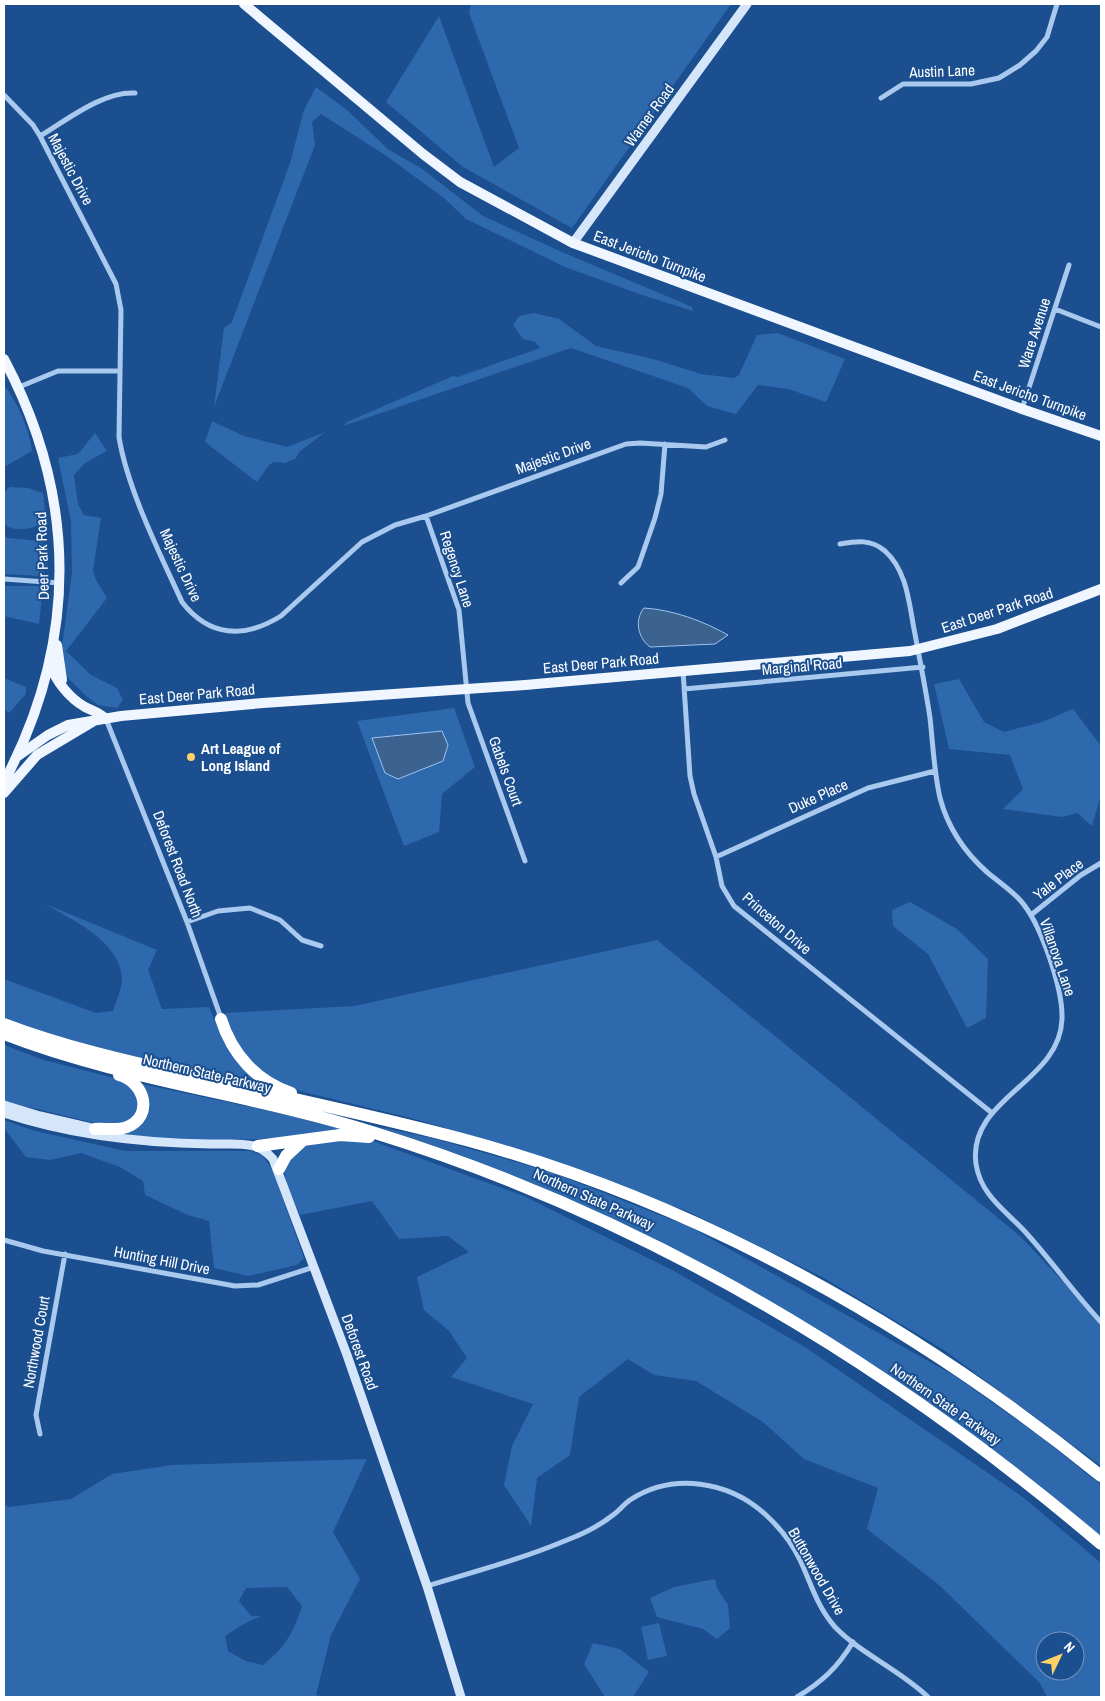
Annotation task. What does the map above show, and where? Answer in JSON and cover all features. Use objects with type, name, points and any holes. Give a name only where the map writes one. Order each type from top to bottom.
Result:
[{"type":"highway","points":[[221,1019],[238,1054],[262,1078],[283,1090],[338,1110]]},
{"type":"highway","name":"Northern State Parkway","points":[[4,1024],[54,1042],[106,1056],[444,1135],[541,1163],[639,1198],[734,1241],[849,1302],[923,1348],[1024,1416],[1101,1476]]},
{"type":"highway","name":"Northern State Parkway","points":[[4,1034],[65,1055],[323,1117],[444,1155],[516,1182],[612,1223],[681,1257],[750,1295],[840,1350],[919,1403],[1011,1470],[1101,1544]]},
{"type":"highway","points":[[65,1055],[126,1077],[137,1084],[142,1094],[142,1108],[134,1122],[123,1128],[95,1128]]},
{"type":"highway","points":[[258,1146],[340,1135],[363,1136],[444,1155]]},
{"type":"highway","points":[[279,1169],[289,1152],[304,1140]]},
{"type":"main road","name":"East Jericho Turnpike","points":[[244,4],[423,154],[460,182],[573,243],[1022,409],[1101,436]]},
{"type":"main road","name":"Deer Park Road","points":[[4,359],[18,387],[44,456],[52,484],[58,526],[61,583],[57,624],[50,664],[39,703],[18,756],[4,782]]},
{"type":"main road","name":"East Deer Park Road","points":[[18,756],[48,734],[68,725],[81,721],[94,721],[121,716],[263,703],[466,689],[918,649],[997,629],[1101,589]]},
{"type":"main road","points":[[57,624],[59,666],[67,692]]},
{"type":"main road","points":[[50,664],[67,692],[77,702],[102,714],[106,719]]},
{"type":"main road","name":"East Deer Park Road","points":[[4,793],[37,755],[94,721]]},
{"type":"street","name":"Warner Road","points":[[573,243],[747,4]]},
{"type":"street","name":"Austin Lane","points":[[881,98],[903,84],[971,84],[999,78],[1020,66],[1047,36],[1057,4]]},
{"type":"street","points":[[40,136],[110,95],[135,92]]},
{"type":"street","name":"Majestic Drive","points":[[4,94],[40,136],[116,284],[121,310],[119,437],[129,478],[182,602],[191,614],[215,628],[232,631],[250,630],[265,625],[281,616],[362,542],[395,525],[426,516],[626,444],[706,446],[725,440]]},
{"type":"street","name":"Ware Avenue","points":[[1022,409],[1069,265]]},
{"type":"street","points":[[1055,309],[1101,327]]},
{"type":"street","points":[[18,387],[58,371],[120,371]]},
{"type":"street","points":[[621,583],[638,567],[655,518],[661,494],[664,444]]},
{"type":"street","name":"Regency Lane","points":[[426,516],[459,610],[466,689]]},
{"type":"street","name":"Villanova Lane","points":[[840,544],[859,540],[868,542],[886,552],[897,566],[905,583],[923,667],[935,771],[947,820],[958,841],[972,858],[1013,893],[1031,915],[1059,988],[1062,1021],[1059,1037],[1046,1062],[992,1113],[984,1123],[976,1149],[976,1163],[986,1191],[994,1203],[1027,1233],[1074,1292],[1101,1322]]},
{"type":"street","points":[[4,579],[61,583]]},
{"type":"street","name":"Marginal Road","points":[[684,689],[923,667]]},
{"type":"street","name":"Princeton Drive","points":[[682,670],[690,776],[694,794],[716,857],[722,886],[734,906],[992,1113]]},
{"type":"street","name":"Gabels Court","points":[[466,689],[468,703],[483,747],[525,861]]},
{"type":"street","name":"Deforest Road North","points":[[106,719],[187,922],[221,1019]]},
{"type":"street","name":"Duke Place","points":[[716,857],[868,788],[935,771]]},
{"type":"street","name":"Yale Place","points":[[1031,915],[1081,875],[1101,863]]},
{"type":"street","points":[[187,922],[218,911],[250,908],[280,920],[302,940],[321,946]]},
{"type":"street","points":[[4,1105],[40,1116],[131,1138]]},
{"type":"street","points":[[4,1113],[72,1131],[111,1138],[258,1146]]},
{"type":"street","name":"Deforest Road","points":[[258,1146],[271,1155],[279,1169],[427,1586],[461,1697]]},
{"type":"street","name":"Hunting Hill Drive","points":[[4,1240],[42,1252],[65,1254],[235,1286],[258,1285],[314,1267]]},
{"type":"street","name":"Northwood Court","points":[[40,1434],[36,1415],[65,1254]]},
{"type":"street","name":"Buttonwood Drive","points":[[427,1586],[564,1542],[614,1515],[629,1500],[646,1492],[676,1482],[692,1482],[729,1492],[765,1514],[791,1544],[823,1612],[853,1642],[900,1673],[928,1697]]},
{"type":"street","points":[[797,1697],[824,1680],[841,1662],[853,1642]]},
{"type":"shaded area","points":[[471,4],[731,4],[572,228],[463,167],[386,102],[439,16],[494,167],[519,148],[469,13]]},
{"type":"shaded area","points":[[316,87],[347,110],[389,150],[421,168],[483,216],[692,307],[693,311],[565,267],[466,219],[444,198],[385,155],[321,114],[312,122],[315,145],[214,407],[224,328],[232,322],[290,163],[304,110]]},
{"type":"shaded area","points":[[534,313],[559,319],[596,346],[653,359],[701,374],[734,378],[739,375],[757,335],[778,333],[845,359],[826,402],[788,389],[758,385],[736,414],[707,406],[688,388],[571,348],[343,426],[347,422],[453,376],[458,377],[540,348],[535,342],[523,339],[513,325],[519,316]]},
{"type":"shaded area","points":[[4,385],[22,416],[32,451],[4,467]]},
{"type":"shaded area","points":[[212,421],[244,436],[287,447],[325,432],[299,452],[296,458],[285,463],[274,462],[269,465],[257,482],[205,442]]},
{"type":"shaded area","points":[[95,433],[107,451],[85,463],[74,475],[78,504],[84,515],[101,518],[93,571],[107,598],[66,651],[91,675],[117,688],[123,700],[117,708],[98,705],[85,695],[68,678],[60,661],[72,573],[71,522],[58,458],[78,454]]},
{"type":"shaded area","points":[[10,487],[28,488],[43,493],[46,520],[37,526],[25,529],[8,527],[4,524],[4,492]]},
{"type":"shaded area","points":[[4,536],[41,541],[48,552],[46,569],[40,576],[4,574]]},
{"type":"shaded area","points":[[4,586],[43,586],[39,624],[4,616]]},
{"type":"shaded area","points":[[644,608],[688,617],[728,635],[715,644],[650,647],[640,634],[638,623]]},
{"type":"shaded area","points":[[4,678],[26,687],[26,694],[9,713],[4,709]]},
{"type":"shaded area","points":[[959,679],[984,722],[1004,732],[1042,722],[1073,709],[1101,746],[1101,795],[1092,826],[1077,813],[1062,817],[1003,809],[1023,789],[1010,755],[949,749],[934,684]]},
{"type":"shaded area","points":[[454,708],[475,767],[442,794],[439,832],[404,846],[357,721]]},
{"type":"shaded area","points":[[442,731],[448,745],[443,761],[398,779],[385,773],[372,738]]},
{"type":"shaded area","points":[[910,902],[957,929],[988,959],[986,1018],[967,1028],[928,954],[893,926],[892,910]]},
{"type":"shaded area","points":[[45,904],[157,950],[148,970],[162,1009],[209,1007],[219,1030],[237,1061],[263,1087],[177,1069],[4,1022],[4,979],[96,1013],[113,1011],[119,994],[122,977],[119,964],[104,942],[81,925]]},
{"type":"shaded area","points":[[657,940],[1020,1236],[1101,1322],[1101,1466],[944,1350],[824,1278],[687,1211],[493,1142],[415,1119],[279,1086],[252,1067],[238,1045],[225,1013],[354,1006]]},
{"type":"shaded area","points":[[4,1045],[44,1060],[118,1079],[136,1092],[138,1107],[132,1120],[111,1127],[4,1101]]},
{"type":"shaded area","points":[[142,1084],[283,1114],[342,1129],[341,1133],[207,1141],[154,1138],[127,1134],[125,1133],[137,1125]]},
{"type":"shaded area","points":[[4,1120],[35,1131],[125,1151],[251,1151],[263,1156],[273,1171],[304,1258],[297,1265],[248,1276],[214,1268],[209,1221],[188,1215],[145,1195],[143,1181],[120,1167],[81,1153],[50,1160],[26,1157],[4,1128]]},
{"type":"shaded area","points":[[375,1126],[432,1138],[551,1172],[690,1227],[955,1376],[1038,1435],[1101,1485],[1101,1540],[842,1346],[558,1195],[466,1157]]},
{"type":"shaded area","points":[[346,1139],[370,1140],[524,1196],[674,1271],[805,1347],[1024,1498],[1101,1563],[1101,1697],[1047,1697],[1038,1681],[1085,1681],[1085,1631],[1035,1631],[1035,1678],[939,1585],[867,1529],[878,1488],[804,1459],[763,1422],[696,1381],[654,1375],[628,1359],[579,1397],[570,1455],[537,1478],[531,1526],[504,1485],[512,1446],[533,1404],[451,1377],[467,1358],[449,1331],[424,1310],[417,1277],[469,1252],[448,1236],[399,1239],[372,1201],[300,1215],[286,1181],[285,1165],[289,1157],[296,1151],[315,1143]]},
{"type":"shaded area","points":[[367,1459],[333,1532],[360,1579],[331,1635],[316,1695],[325,1697],[4,1697],[4,1505],[9,1507],[71,1499],[112,1474],[172,1465]],"holes":[[[287,1587],[302,1606],[283,1646],[263,1665],[246,1661],[228,1651],[225,1636],[261,1616],[251,1616],[239,1601],[246,1588]]]},
{"type":"shaded area","points":[[715,1579],[717,1588],[728,1605],[730,1628],[717,1639],[703,1629],[657,1617],[650,1598],[674,1587]]},
{"type":"shaded area","points":[[659,1623],[667,1656],[648,1660],[641,1627]]},
{"type":"shaded area","points":[[593,1643],[620,1649],[649,1672],[633,1697],[605,1697],[584,1664]]},
{"type":"place","name":"Art League of Long Island","points":[[191,757]]}]
